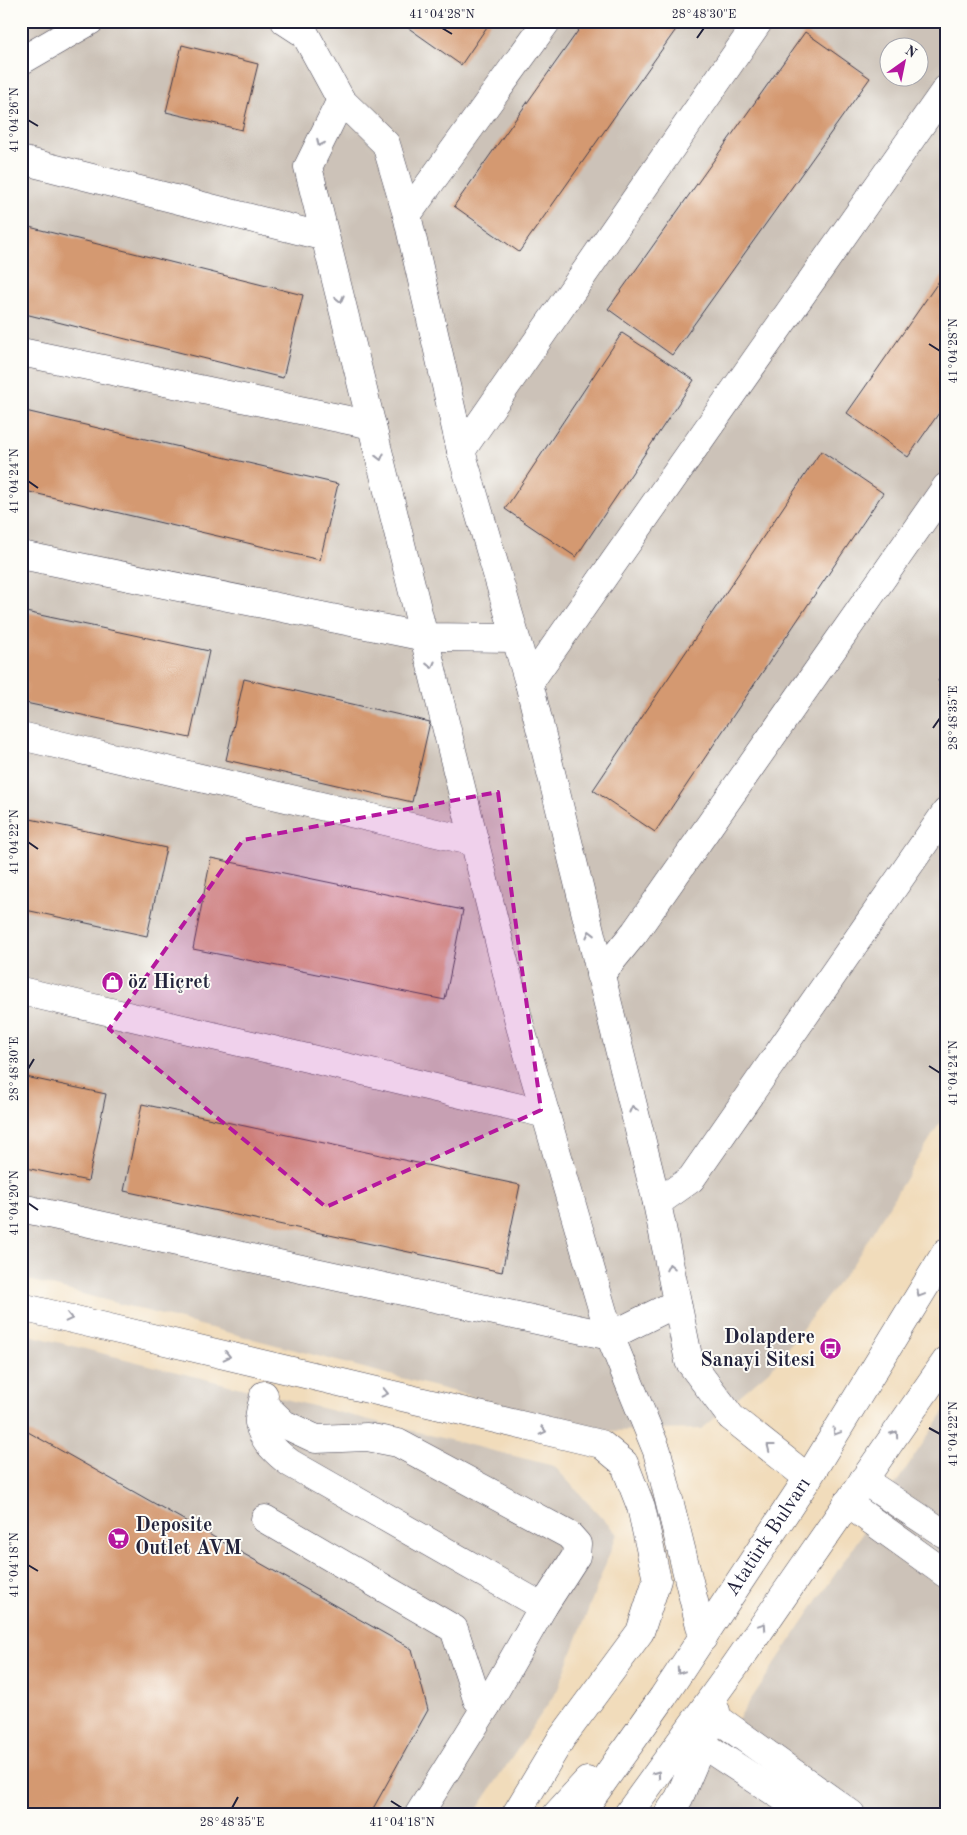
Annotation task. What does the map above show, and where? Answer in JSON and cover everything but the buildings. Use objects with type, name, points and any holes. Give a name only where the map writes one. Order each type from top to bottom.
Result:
[{"type":"main road","points":[[21,61],[90,21]]},
{"type":"main road","points":[[407,215],[547,21]]},
{"type":"main road","points":[[461,451],[759,21]]},
{"type":"main road","points":[[301,26],[341,100],[386,144],[407,215],[461,451],[529,682],[657,1203],[689,1361],[731,1417],[808,1478]]},
{"type":"main road","points":[[529,682],[946,89]]},
{"type":"main road","points":[[341,100],[308,167],[520,1026],[610,1336],[657,1451],[703,1638]]},
{"type":"main road","points":[[21,160],[325,237]]},
{"type":"main road","points":[[21,352],[372,425]]},
{"type":"main road","points":[[600,975],[635,932],[946,487]]},
{"type":"main road","points":[[21,555],[424,637],[515,638]]},
{"type":"main road","points":[[21,736],[475,842]]},
{"type":"main road","points":[[657,1203],[691,1179],[946,812]]},
{"type":"main road","points":[[21,991],[546,1114]]},
{"type":"main road","points":[[21,1208],[610,1336],[677,1303]]},
{"type":"main road","name":"Atatürk Bulvarı","points":[[580,1814],[663,1697],[808,1478],[946,1252]]},
{"type":"main road","points":[[21,1307],[601,1444],[624,1463],[640,1507],[657,1580],[640,1632],[560,1739],[516,1814]]},
{"type":"main road","points":[[628,1814],[736,1666],[946,1361]]},
{"type":"main road","points":[[270,1366],[259,1422],[263,1433],[279,1455],[543,1607]]},
{"type":"main road","points":[[263,1404],[284,1424],[316,1439],[367,1437],[398,1443],[569,1535],[577,1544],[576,1556],[543,1607],[487,1705],[419,1814]]},
{"type":"main road","points":[[301,1469],[316,1439]]},
{"type":"main road","points":[[867,1474],[945,1520]]},
{"type":"main road","points":[[847,1503],[946,1574]]},
{"type":"main road","points":[[265,1519],[454,1629],[477,1699],[487,1705]]},
{"type":"main road","points":[[668,1814],[679,1798],[736,1666]]},
{"type":"main road","points":[[557,1814],[663,1697]]},
{"type":"main road","points":[[714,1716],[851,1814]]},
{"type":"main road","points":[[702,1744],[808,1814]]},
{"type":"path","points":[[946,1198],[941,1205],[946,1208]]},
{"type":"highlighted area","points":[[498,792],[541,1110],[326,1207],[109,1029],[243,840]]},
{"type":"shaded area","name":"Dolapdere Sanayi Sitesi","points":[[21,21],[946,21],[946,1113],[853,1264],[771,1369],[701,1429],[603,1431],[21,1278]]},
{"type":"shaded area","points":[[21,1333],[554,1466],[617,1534],[558,1689],[474,1814],[21,1814]]},
{"type":"shaded area","points":[[946,1409],[946,1814],[674,1814]]},
{"type":"place","name":"öz Hiçret","points":[[112,983]]},
{"type":"place","name":"Dolapdere Sanayi Sitesi","points":[[831,1349]]},
{"type":"place","name":"Deposite Outlet AVM","points":[[119,1538]]}]
